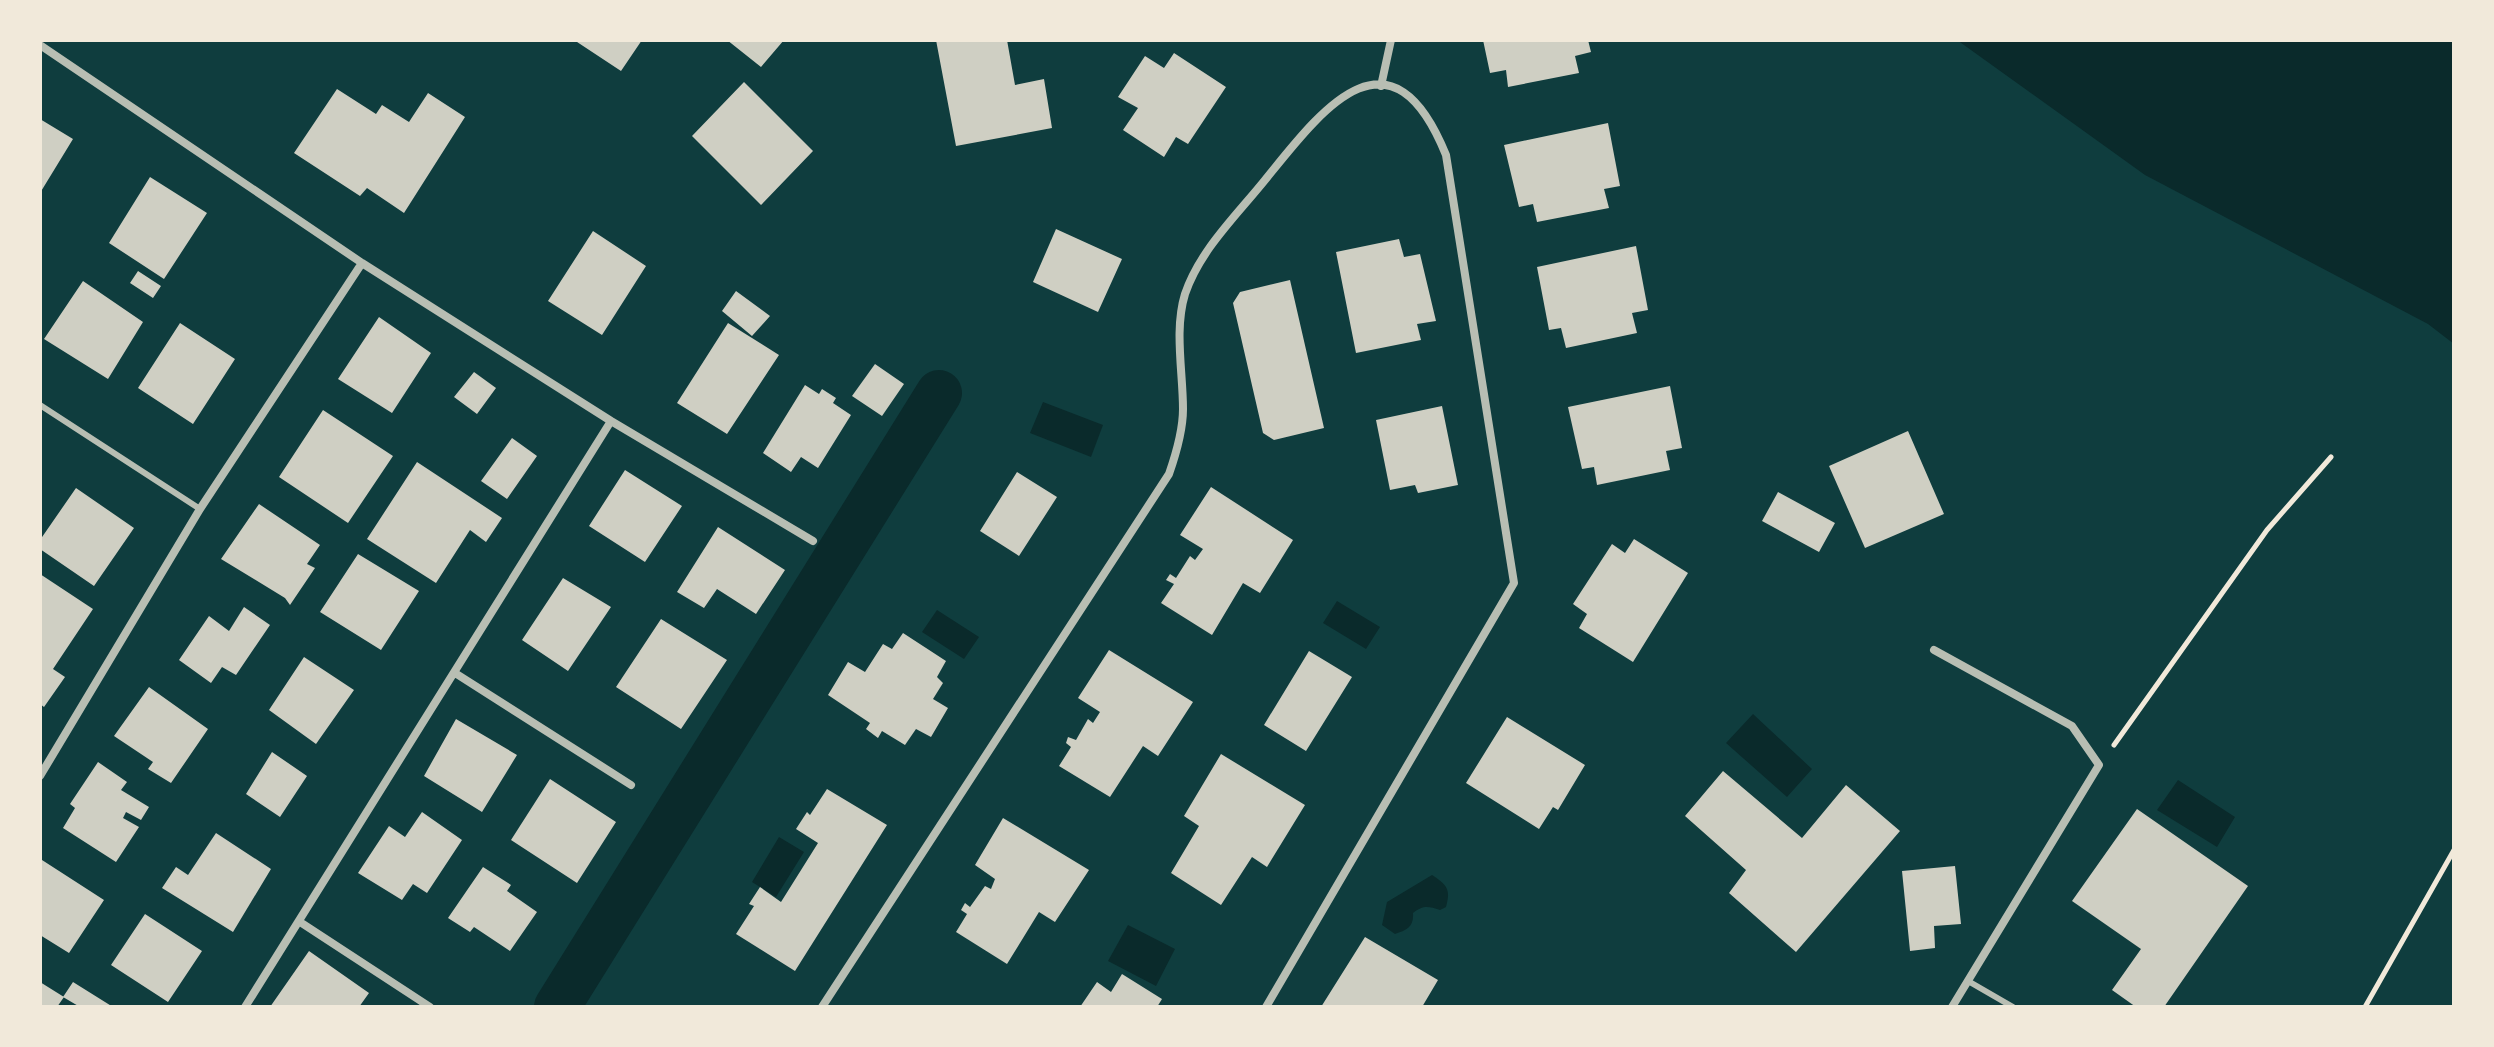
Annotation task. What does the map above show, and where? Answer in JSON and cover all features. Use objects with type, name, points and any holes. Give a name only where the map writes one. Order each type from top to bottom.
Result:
[{"type":"street","points":[[1381,86],[1391,40]]},
{"type":"street","points":[[40,45],[362,263],[611,421],[813,541]]},
{"type":"street","points":[[822,1007],[1169,474],[1183,413],[1181,313],[1202,257],[1318,114],[1349,91],[1381,86],[1401,92],[1415,103],[1446,155],[1514,583],[1266,1007]]},
{"type":"street","points":[[40,776],[44,760],[200,509],[362,263]]},
{"type":"street","points":[[245,1007],[611,421]]},
{"type":"street","points":[[1934,650],[2072,726],[2099,765],[1952,1007]]},
{"type":"street","points":[[455,673],[631,785]]},
{"type":"street","points":[[300,922],[430,1007]]},
{"type":"lane","points":[[40,405],[200,509]]},
{"type":"lane","points":[[1968,981],[2013,1007]]},
{"type":"path","points":[[2099,765],[2267,530],[2331,457]]},
{"type":"path","points":[[2365,1007],[2454,850]]},
{"type":"water","points":[[1957,40],[2454,40],[2454,344],[2428,324],[2145,175]]},
{"type":"water","points":[[1043,402],[1103,425],[1091,457],[1030,433]]},
{"type":"water","points":[[1337,601],[1380,627],[1366,649],[1323,623]]},
{"type":"water","points":[[937,610],[979,637],[964,659],[922,632]]},
{"type":"water","points":[[1753,714],[1812,769],[1787,797],[1726,743]]},
{"type":"water","points":[[2178,780],[2235,817],[2217,847],[2157,810]]},
{"type":"water","points":[[779,837],[804,852],[776,897],[752,882]]},
{"type":"water","points":[[1432,875],[1446,888],[1446,907],[1440,910],[1423,907],[1413,913],[1409,927],[1395,934],[1382,925],[1387,902]]},
{"type":"water","points":[[1128,925],[1175,949],[1156,986],[1108,961]]},
{"type":"building","points":[[574,40],[642,40],[621,71]]},
{"type":"building","points":[[727,40],[784,40],[761,67]]},
{"type":"building","points":[[936,40],[1007,40],[1015,85],[1044,79],[1052,128],[956,146]]},
{"type":"building","points":[[1483,40],[1588,40],[1591,52],[1575,56],[1579,73],[1508,87],[1506,70],[1490,73]]},
{"type":"building","points":[[1174,53],[1226,87],[1188,144],[1176,137],[1164,157],[1123,130],[1138,108],[1118,97],[1145,56],[1164,68]]},
{"type":"building","points":[[744,82],[813,151],[761,205],[692,136]]},
{"type":"building","points":[[337,89],[376,114],[382,105],[409,122],[428,93],[465,117],[404,213],[367,188],[360,196],[294,153]]},
{"type":"building","points":[[40,119],[73,139],[40,193]]},
{"type":"building","points":[[1608,123],[1620,186],[1604,189],[1609,208],[1537,222],[1533,204],[1519,207],[1504,145]]},
{"type":"building","points":[[150,177],[207,213],[164,279],[109,243]]},
{"type":"building","points":[[1056,229],[1122,259],[1098,312],[1033,282]]},
{"type":"building","points":[[593,231],[646,266],[602,335],[548,301]]},
{"type":"building","points":[[1399,239],[1404,257],[1420,254],[1436,321],[1417,324],[1421,340],[1356,353],[1336,252]]},
{"type":"building","points":[[1636,246],[1648,310],[1632,313],[1637,333],[1566,348],[1561,328],[1549,330],[1537,267]]},
{"type":"building","points":[[138,271],[161,286],[153,298],[130,283]]},
{"type":"building","points":[[1290,280],[1324,428],[1274,440],[1263,433],[1233,303],[1240,292]]},
{"type":"building","points":[[83,281],[143,322],[108,379],[44,339]]},
{"type":"building","points":[[736,291],[770,316],[752,336],[722,311]]},
{"type":"building","points":[[379,317],[431,353],[392,413],[338,379]]},
{"type":"building","points":[[180,323],[235,359],[193,424],[138,388]]},
{"type":"building","points":[[728,323],[779,355],[727,434],[677,403]]},
{"type":"building","points":[[875,364],[904,384],[882,416],[852,396]]},
{"type":"building","points":[[474,372],[496,388],[477,414],[454,397]]},
{"type":"building","points":[[805,385],[819,394],[822,389],[836,398],[833,403],[851,415],[818,468],[801,457],[791,472],[763,453]]},
{"type":"building","points":[[1670,386],[1682,448],[1666,451],[1670,470],[1597,485],[1594,467],[1582,469],[1568,407]]},
{"type":"building","points":[[1442,406],[1458,485],[1418,493],[1415,485],[1390,490],[1376,420]]},
{"type":"building","points":[[323,410],[393,456],[348,523],[279,477]]},
{"type":"building","points":[[1908,431],[1944,514],[1865,548],[1829,466]]},
{"type":"building","points":[[512,438],[537,456],[507,499],[481,481]]},
{"type":"building","points":[[417,462],[502,518],[486,542],[470,530],[436,583],[367,539]]},
{"type":"building","points":[[625,470],[682,506],[645,562],[589,526]]},
{"type":"building","points":[[1017,472],[1057,497],[1019,556],[980,531]]},
{"type":"building","points":[[1211,487],[1293,540],[1260,593],[1243,583],[1212,635],[1161,603],[1174,584],[1166,580],[1170,574],[1176,578],[1190,556],[1195,560],[1203,549],[1180,535]]},
{"type":"building","points":[[76,488],[134,528],[94,586],[40,549],[40,540]]},
{"type":"building","points":[[1778,492],[1835,523],[1819,552],[1762,521]]},
{"type":"building","points":[[259,504],[320,545],[307,564],[315,568],[290,605],[285,598],[221,559]]},
{"type":"building","points":[[718,527],[785,570],[756,614],[717,589],[704,608],[677,592]]},
{"type":"building","points":[[1634,539],[1688,573],[1633,662],[1579,628],[1587,614],[1573,604],[1612,544],[1625,553]]},
{"type":"building","points":[[358,554],[419,591],[381,650],[320,612]]},
{"type":"building","points":[[40,574],[93,609],[53,669],[65,677],[44,707],[40,704]]},
{"type":"building","points":[[563,578],[611,607],[568,671],[522,640]]},
{"type":"building","points":[[244,607],[270,625],[236,675],[222,667],[211,683],[179,660],[209,616],[229,631]]},
{"type":"building","points":[[661,619],[727,660],[681,729],[616,687]]},
{"type":"building","points":[[903,633],[946,661],[937,677],[943,683],[933,699],[948,708],[931,737],[916,729],[905,745],[882,731],[878,738],[866,729],[870,723],[828,695],[848,662],[865,672],[883,644],[892,649]]},
{"type":"building","points":[[1109,650],[1193,702],[1158,756],[1143,746],[1110,797],[1059,766],[1071,747],[1066,743],[1068,737],[1076,740],[1088,719],[1093,723],[1100,712],[1078,698]]},
{"type":"building","points":[[1309,651],[1352,677],[1306,751],[1264,725]]},
{"type":"building","points":[[304,657],[354,690],[316,744],[269,710]]},
{"type":"building","points":[[149,687],[208,729],[171,783],[148,769],[153,762],[114,736]]},
{"type":"building","points":[[1507,717],[1585,765],[1558,810],[1553,807],[1539,829],[1466,783]]},
{"type":"building","points":[[456,719],[517,755],[482,812],[424,776]]},
{"type":"building","points":[[272,752],[307,776],[280,817],[246,794]]},
{"type":"building","points":[[1221,754],[1305,805],[1267,867],[1252,857],[1221,905],[1171,873],[1199,826],[1184,816]]},
{"type":"building","points":[[98,762],[127,782],[121,790],[149,807],[141,820],[126,812],[123,818],[139,827],[116,862],[63,828],[75,808],[70,804]]},
{"type":"building","points":[[1723,771],[1802,838],[1846,785],[1900,831],[1796,952],[1729,893],[1746,870],[1685,816]]},
{"type":"building","points":[[550,779],[616,822],[577,883],[511,840]]},
{"type":"building","points":[[827,789],[887,825],[795,971],[736,934],[754,906],[749,904],[760,887],[781,902],[818,843],[796,829],[807,812],[810,815]]},
{"type":"building","points":[[2137,809],[2248,886],[2164,1007],[2136,1007],[2112,990],[2141,949],[2072,901]]},
{"type":"building","points":[[422,812],[462,840],[427,893],[413,884],[402,900],[358,873],[389,826],[405,837]]},
{"type":"building","points":[[1003,818],[1089,870],[1055,922],[1039,912],[1007,964],[956,932],[967,914],[961,910],[965,903],[970,907],[985,886],[991,889],[995,879],[975,865]]},
{"type":"building","points":[[216,833],[271,869],[233,932],[162,888],[176,867],[188,875]]},
{"type":"building","points":[[42,860],[104,900],[69,953],[40,935]]},
{"type":"building","points":[[1955,866],[1961,924],[1934,926],[1935,948],[1910,951],[1902,871]]},
{"type":"building","points":[[483,867],[511,885],[507,891],[537,912],[510,951],[474,927],[470,932],[448,918]]},
{"type":"building","points":[[145,914],[202,951],[168,1002],[111,965]]},
{"type":"building","points":[[1365,937],[1438,980],[1422,1007],[1321,1007]]},
{"type":"building","points":[[309,951],[369,993],[359,1007],[270,1007]]},
{"type":"building","points":[[1122,974],[1162,999],[1157,1007],[1080,1007],[1097,982],[1111,992]]},
{"type":"building","points":[[40,982],[64,997],[57,1007],[40,1007]]},
{"type":"building","points":[[73,982],[113,1007],[80,1007],[63,997]]},
{"type":"waterway","points":[[557,1007],[939,393]]}]
